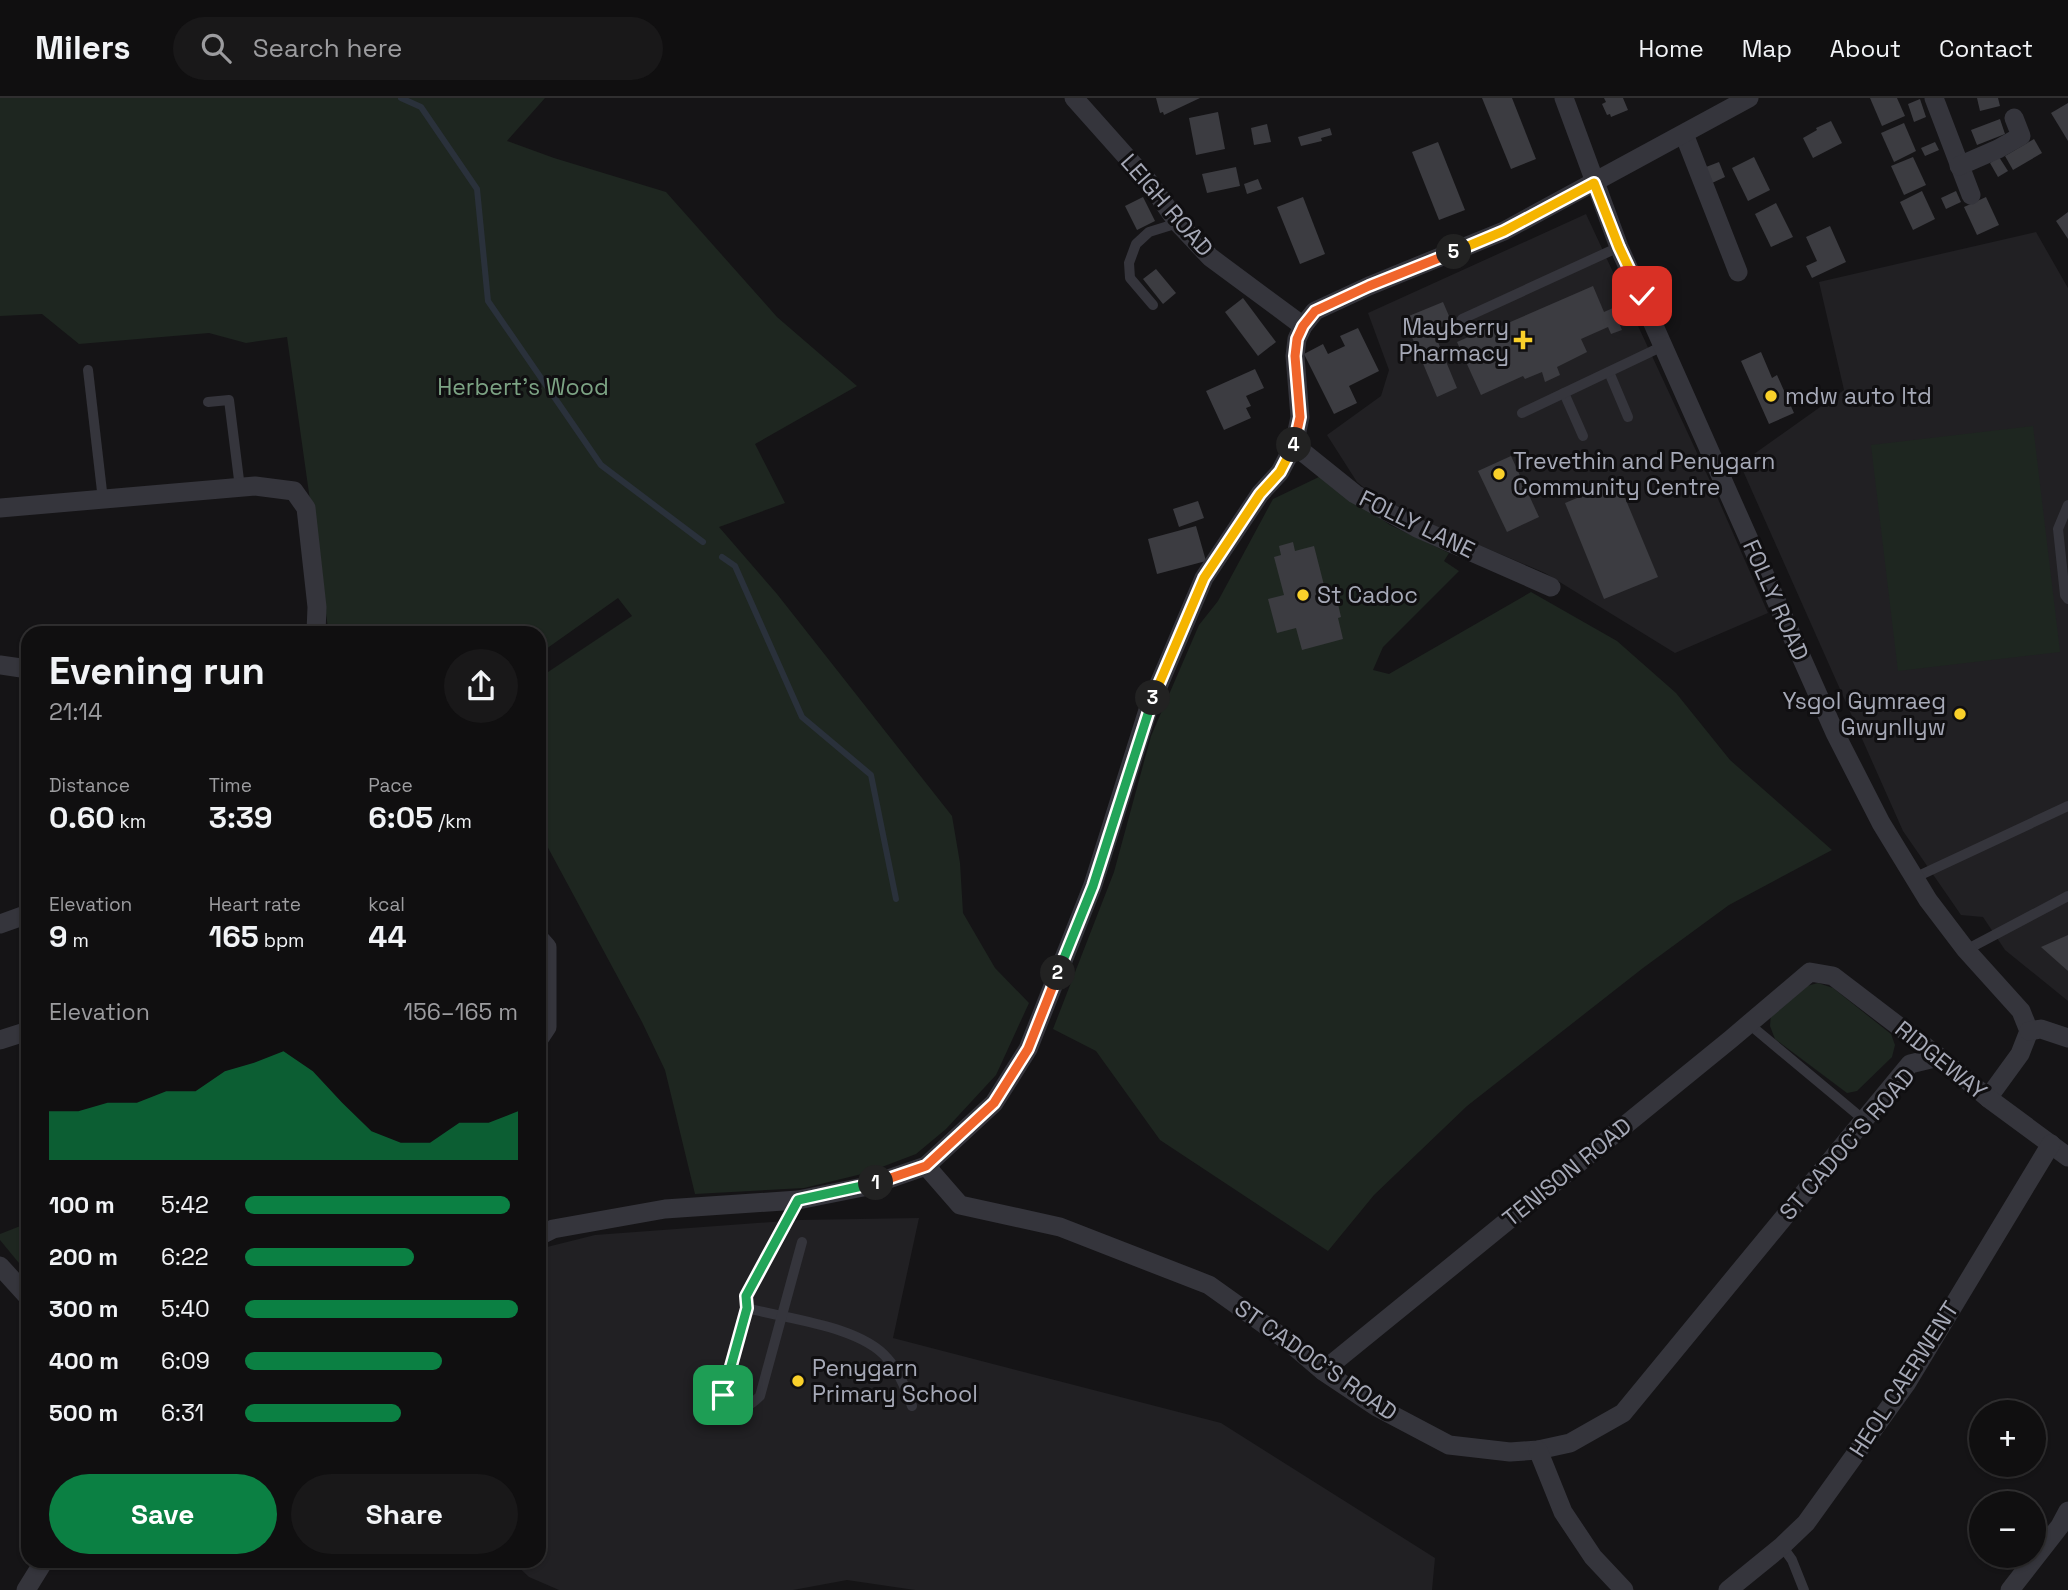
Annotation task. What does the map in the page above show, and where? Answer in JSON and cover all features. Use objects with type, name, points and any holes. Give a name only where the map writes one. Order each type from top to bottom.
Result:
[{"type":"street","name":"LEIGH ROAD","points":[[1074,98],[1148,181],[1178,223],[1210,257],[1303,326]]},
{"type":"street","name":"FOLLY ROAD","points":[[1564,98],[1619,247],[1835,733],[1881,823],[1928,900],[1966,950],[2021,1011],[2029,1031]]},
{"type":"street","points":[[546,1232],[665,1209],[798,1200],[868,1186],[926,1166],[994,1103],[1028,1049],[1093,886],[1148,710],[1204,578],[1260,494],[1280,472],[1294,445],[1300,417],[1295,356],[1297,339],[1303,326],[1315,311],[1504,231],[1749,98]]},
{"type":"street","points":[[1934,98],[1971,195]]},
{"type":"street","points":[[1959,166],[2021,136],[2014,118]]},
{"type":"street","points":[[1684,134],[1738,272]]},
{"type":"street","name":"FOLLY LANE","points":[[1294,445],[1354,494],[1418,528],[1551,587]]},
{"type":"street","points":[[0,508],[255,486],[294,491],[306,508],[317,607],[316,626]]},
{"type":"street","points":[[0,665],[21,668]]},
{"type":"street","points":[[0,923],[21,916]]},
{"type":"street","points":[[546,946],[546,1028]]},
{"type":"street","name":"TENISON ROAD","points":[[1322,1370],[1810,972]]},
{"type":"street","name":"RIDGEWAY","points":[[1810,972],[1833,976],[2068,1157]]},
{"type":"street","points":[[1988,1098],[2020,1054],[2029,1031],[2041,1029],[2068,1038]]},
{"type":"street","points":[[0,1040],[21,1033]]},
{"type":"street","name":"ST CADOC'S ROAD","points":[[926,1166],[960,1205],[1060,1227],[1209,1285],[1289,1342],[1322,1370],[1377,1407],[1449,1446],[1510,1452],[1538,1450],[1570,1443],[1623,1413],[1909,1064],[1939,1057]]},
{"type":"street","name":"HEOL CAERWENT","points":[[1728,1590],[1782,1546],[1806,1522],[1906,1384],[2051,1144]]},
{"type":"street","points":[[0,1266],[21,1289]]},
{"type":"street","points":[[1538,1450],[1563,1513],[1593,1556],[1624,1590]]},
{"type":"street","points":[[2010,1590],[2060,1526],[2068,1511]]},
{"type":"street","points":[[26,1590],[40,1568]]},
{"type":"lane","points":[[1153,305],[1130,278],[1129,263],[1136,244],[1149,232],[1178,223]]},
{"type":"lane","points":[[1462,319],[1619,247]]},
{"type":"lane","points":[[1522,413],[1664,345]]},
{"type":"lane","points":[[88,370],[103,499]]},
{"type":"lane","points":[[1609,372],[1628,417]]},
{"type":"lane","points":[[1564,393],[1583,436]]},
{"type":"lane","points":[[208,402],[229,400],[240,488]]},
{"type":"lane","points":[[2068,505],[2058,529],[2064,595],[2068,599]]},
{"type":"lane","points":[[1914,878],[2068,806]]},
{"type":"lane","points":[[1966,950],[2068,896]]},
{"type":"lane","points":[[1749,1024],[1864,1120]]},
{"type":"lane","points":[[798,1200],[746,1296],[747,1308],[723,1395],[728,1404],[738,1408],[751,1404],[760,1396],[802,1242]]},
{"type":"lane","points":[[747,1308],[865,1340],[887,1357],[905,1386],[912,1406]]},
{"type":"lane","points":[[1782,1546],[1792,1560],[1804,1590]]},
{"type":"shaded area","points":[[1586,214],[1768,613],[1675,653],[1545,573],[1387,506],[1357,482],[1327,435],[1381,396],[1389,370],[1368,313]]},
{"type":"shaded area","name":"Ysgol Gymraeg Gwynllyw","points":[[2036,232],[2068,288],[2068,1001],[2005,950],[1983,917],[1961,915],[1903,831],[1740,464],[1844,390],[1819,282]]},
{"type":"shaded area","name":"Penygarn Primary School","points":[[919,1218],[893,1338],[1221,1423],[1435,1558],[1432,1590],[915,1590],[847,1580],[793,1590],[559,1590],[529,1577],[519,1568],[546,1568],[546,1247],[595,1235],[799,1220]]},
{"type":"green space","name":"Herbert's Wood","points":[[0,98],[545,98],[507,141],[666,192],[777,317],[857,386],[755,444],[785,503],[719,527],[777,594],[952,816],[960,863],[963,913],[995,968],[1029,1003],[996,1075],[946,1129],[916,1154],[866,1173],[804,1188],[695,1194],[665,1070],[546,844],[546,673],[632,616],[618,598],[546,649],[546,626],[328,626],[287,337],[246,343],[209,333],[79,344],[42,314],[0,316]]},
{"type":"green space","points":[[2033,426],[2060,652],[1898,671],[1871,445]]},
{"type":"green space","points":[[1321,476],[1390,525],[1449,553],[1444,561],[1459,571],[1383,647],[1373,670],[1389,674],[1531,592],[1617,641],[1676,693],[1730,760],[1832,850],[1729,905],[1643,968],[1467,1106],[1374,1195],[1328,1251],[1160,1140],[1096,1051],[1053,1029],[1114,872],[1151,736],[1199,625],[1218,601],[1273,499]]},
{"type":"green space","points":[[1818,983],[1833,988],[1891,1034],[1895,1045],[1892,1057],[1857,1091],[1847,1093],[1775,1039],[1770,1026],[1771,1013],[1803,987]]},
{"type":"green space","points":[[21,1226],[21,1266],[0,1240],[0,1234]]},
{"type":"building","points":[[1156,98],[1200,98],[1164,115],[1163,112],[1160,113]]},
{"type":"building","points":[[1482,98],[1512,98],[1536,159],[1511,169]]},
{"type":"building","points":[[1604,98],[1623,98],[1628,110],[1611,117],[1610,114],[1607,115],[1602,104],[1606,102]]},
{"type":"building","points":[[1870,98],[1897,98],[1905,116],[1882,126]]},
{"type":"building","points":[[1977,98],[1998,98],[2000,106],[1980,111]]},
{"type":"building","points":[[1920,99],[1926,117],[1914,122],[1908,104]]},
{"type":"building","points":[[2068,103],[2068,141],[2051,113]]},
{"type":"building","points":[[1218,112],[1225,149],[1196,155],[1189,118]]},
{"type":"building","points":[[2000,119],[2005,134],[1977,145],[1971,130]]},
{"type":"building","points":[[1831,121],[1842,143],[1813,158],[1803,138]]},
{"type":"building","points":[[1904,123],[1916,151],[1894,162],[1881,133]]},
{"type":"building","points":[[1267,124],[1271,142],[1254,145],[1251,128]]},
{"type":"building","points":[[1330,128],[1332,135],[1321,138],[1322,141],[1301,146],[1298,137]]},
{"type":"building","points":[[2034,139],[2042,153],[2013,170],[2005,156]]},
{"type":"building","points":[[1438,142],[1465,210],[1439,220],[1412,152]]},
{"type":"building","points":[[1935,142],[1939,150],[1925,156],[1921,148]]},
{"type":"building","points":[[1754,157],[1770,190],[1748,201],[1732,168]]},
{"type":"building","points":[[1913,157],[1926,185],[1904,195],[1891,166]]},
{"type":"building","points":[[1999,157],[2008,171],[1998,177],[1990,163]]},
{"type":"building","points":[[1719,162],[1725,177],[1712,183],[1706,167]]},
{"type":"building","points":[[1236,167],[1240,186],[1207,193],[1202,174]]},
{"type":"building","points":[[1258,179],[1262,189],[1247,194],[1244,184]]},
{"type":"building","points":[[1922,191],[1935,219],[1913,230],[1900,202]]},
{"type":"building","points":[[1956,191],[1961,202],[1946,209],[1941,198]]},
{"type":"building","points":[[1143,197],[1155,221],[1137,230],[1125,206]]},
{"type":"building","points":[[1303,197],[1325,254],[1300,264],[1277,207]]},
{"type":"building","points":[[1986,197],[1999,225],[1977,235],[1964,207]]},
{"type":"building","points":[[1776,203],[1793,237],[1771,247],[1755,214]]},
{"type":"building","points":[[2068,212],[2068,239],[2056,221]]},
{"type":"building","points":[[1830,226],[1846,262],[1812,278],[1806,266],[1817,261],[1806,237]]},
{"type":"building","points":[[1156,269],[1176,293],[1163,304],[1143,279]]},
{"type":"building","points":[[1593,286],[1604,312],[1613,308],[1622,330],[1611,334],[1608,327],[1581,339],[1587,352],[1557,367],[1560,375],[1545,382],[1542,372],[1525,379],[1523,376],[1481,395],[1457,342]]},
{"type":"building","points":[[1243,298],[1276,342],[1258,356],[1225,312]]},
{"type":"building","points":[[1443,302],[1452,323],[1433,330],[1457,388],[1437,397],[1404,318]]},
{"type":"building","points":[[1358,328],[1379,371],[1349,386],[1357,403],[1334,414],[1304,354],[1323,344],[1328,354],[1345,346],[1340,336]]},
{"type":"building","name":"mdw auto ltd","points":[[1761,352],[1772,378],[1777,375],[1794,413],[1769,424],[1741,361]]},
{"type":"building","points":[[1255,369],[1264,388],[1246,396],[1251,406],[1246,408],[1251,418],[1224,430],[1206,391]]},
{"type":"building","points":[[1511,456],[1539,517],[1507,532],[1478,471]]},
{"type":"building","points":[[1618,481],[1658,577],[1604,599],[1565,503]]},
{"type":"building","points":[[1198,501],[1204,518],[1179,527],[1173,509]]},
{"type":"building","points":[[1196,526],[1206,561],[1157,574],[1148,539]]},
{"type":"building","points":[[1293,542],[1295,551],[1314,546],[1325,589],[1334,587],[1343,639],[1302,650],[1296,628],[1277,633],[1268,599],[1284,595],[1274,557],[1281,555],[1279,546]]},
{"type":"building","points":[[2068,935],[2068,971],[2041,947]]},
{"type":"waterway","points":[[401,98],[421,107],[477,189],[488,301],[601,465],[703,542]]},
{"type":"waterway","points":[[722,557],[735,566],[802,717],[871,775],[896,899]]},
{"type":"place","name":"Mayberry Pharmacy","points":[[1523,340]]},
{"type":"place","name":"mdw auto ltd","points":[[1771,396]]},
{"type":"place","name":"Trevethin and Penygarn Community Centre","points":[[1499,474]]},
{"type":"place","name":"St Cadoc","points":[[1303,595]]},
{"type":"place","name":"Ysgol Gymraeg Gwynllyw","points":[[1960,714]]},
{"type":"place","name":"Penygarn Primary School","points":[[798,1381]]},
{"type":"route","points":[[723,1395],[747,1308],[746,1296],[798,1200],[868,1186],[926,1166],[994,1103],[1028,1049],[1093,886],[1148,710],[1204,578],[1260,494],[1280,472],[1294,445],[1300,417],[1295,356],[1297,339],[1315,311],[1504,231],[1594,183],[1642,296]]}]
